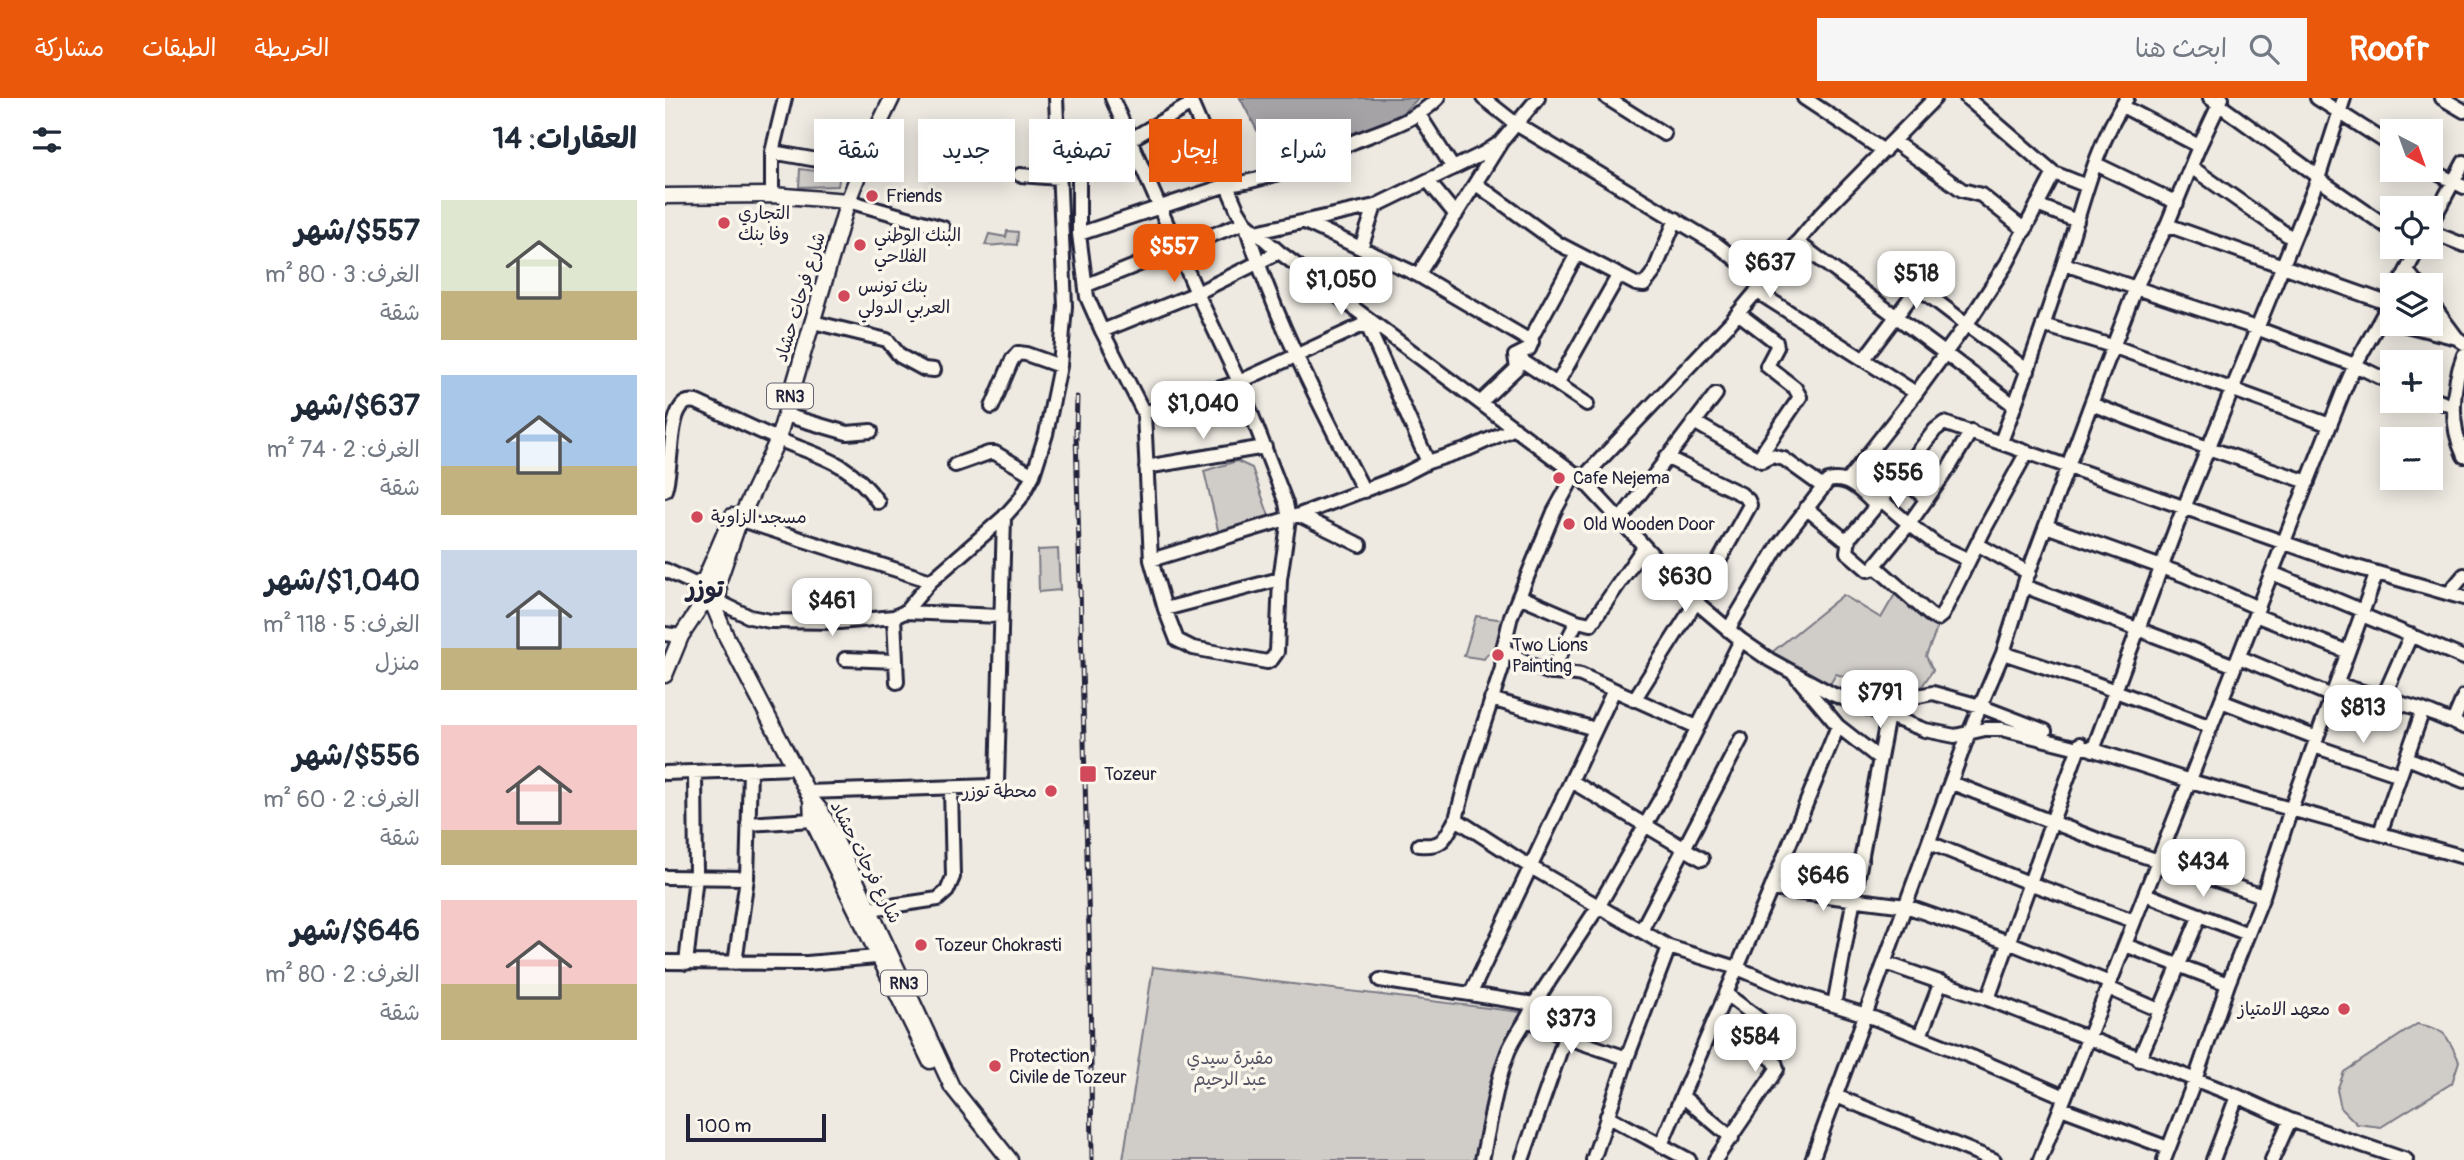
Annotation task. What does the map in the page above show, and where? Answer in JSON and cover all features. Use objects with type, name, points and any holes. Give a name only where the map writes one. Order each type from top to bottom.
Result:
[{"type":"main road","name":"شارع فرحات حشاد","points":[[873,119],[883,98]]},
{"type":"main road","name":"شارع فرحات حشاد","points":[[774,437],[844,200],[892,98]]},
{"type":"main road","name":"شارع فرحات حشاد","points":[[848,182],[813,322],[785,415],[736,518],[708,593],[726,636],[809,796],[821,811],[942,1088],[998,1160]]},
{"type":"main road","points":[[665,196],[772,195],[844,200]]},
{"type":"main road","points":[[665,675],[681,636],[708,593]]},
{"type":"main road","name":"شارع فرحات حشاد","points":[[809,796],[812,820],[855,893],[870,909],[885,957],[952,1087],[1010,1160]]},
{"type":"street","points":[[772,195],[772,152],[785,98]]},
{"type":"street","points":[[1056,98],[1057,119]]},
{"type":"street","points":[[1112,98],[1121,119]]},
{"type":"street","points":[[1079,234],[1227,185],[1252,182],[1302,165],[1419,113],[1438,98]]},
{"type":"street","points":[[1483,98],[1516,124],[1727,251],[1760,286],[1916,393]]},
{"type":"street","points":[[1418,275],[1501,142],[1538,98]]},
{"type":"street","points":[[1607,98],[1664,134]]},
{"type":"street","points":[[1804,98],[1809,104],[1884,151]]},
{"type":"street","points":[[1419,845],[1435,846],[1443,841],[1456,819],[1502,668],[1503,649],[1519,596],[1553,512],[1578,477],[1738,313],[1820,215],[1935,98]]},
{"type":"street","points":[[1967,98],[2054,173],[2087,186]]},
{"type":"street","points":[[2317,98],[2380,138]]},
{"type":"street","points":[[1988,999],[2051,822],[2084,747],[2115,691],[2231,388],[2318,179],[2344,98]]},
{"type":"street","points":[[2442,98],[2464,111]]},
{"type":"street","points":[[1812,1160],[1968,735],[2003,653],[2026,580],[2112,346],[2136,287],[2177,203],[2217,100],[2318,179],[2380,222]]},
{"type":"street","points":[[1135,138],[1190,101],[1245,222],[1257,264],[1297,354],[1326,419],[1364,491]]},
{"type":"street","points":[[2001,442],[2064,264],[2087,186],[2125,102],[2199,146]]},
{"type":"street","points":[[1419,113],[1453,168]]},
{"type":"street","points":[[1893,141],[1962,190],[1981,195],[2025,230]]},
{"type":"street","points":[[1256,232],[1375,206],[1501,142]]},
{"type":"street","points":[[772,152],[814,159]]},
{"type":"street","points":[[1135,152],[1239,382],[1286,503],[1294,517],[1360,545]]},
{"type":"street","points":[[2443,207],[2459,185],[2464,162]]},
{"type":"street","points":[[2096,164],[2177,203]]},
{"type":"street","points":[[2191,167],[2293,239]]},
{"type":"street","points":[[1847,481],[1916,393],[2007,263],[2054,173]]},
{"type":"street","points":[[1020,175],[1029,176]]},
{"type":"street","points":[[2443,176],[2459,185]]},
{"type":"street","points":[[1428,181],[1456,215]]},
{"type":"street","points":[[897,682],[900,615],[931,581],[1004,517],[1020,499],[1033,475],[1047,434],[1060,366],[1065,306],[1059,182]]},
{"type":"street","points":[[1079,182],[1079,234],[1089,303],[1144,413],[1151,560],[1165,609],[1180,644],[1267,662],[1272,659],[1277,652],[1280,579],[1294,517]]},
{"type":"street","points":[[1476,184],[1535,229],[1636,284],[1644,285],[1654,272],[1676,219]]},
{"type":"street","points":[[844,200],[943,228]]},
{"type":"street","points":[[2038,205],[2077,221]]},
{"type":"street","points":[[1361,248],[1375,206]]},
{"type":"street","points":[[1245,222],[1279,252],[1578,477],[1696,602],[1741,640],[1795,674],[1832,694],[1941,734],[1968,735],[1985,729],[2002,729],[2084,747]]},
{"type":"street","points":[[1087,285],[1245,222]]},
{"type":"street","points":[[1306,223],[1418,275],[1530,340]]},
{"type":"street","points":[[2167,225],[2282,267],[2380,298]]},
{"type":"street","points":[[2443,237],[2464,245]]},
{"type":"street","points":[[1797,242],[2015,406]]},
{"type":"street","points":[[1102,331],[1197,293],[1279,252]]},
{"type":"street","points":[[1515,356],[1529,349],[1530,340],[1577,254]]},
{"type":"street","points":[[2407,271],[2412,259]]},
{"type":"street","points":[[2064,264],[2256,328],[2380,377]]},
{"type":"street","points":[[1557,384],[1618,276]]},
{"type":"street","points":[[1864,359],[1913,294],[1923,291],[2028,371]]},
{"type":"street","points":[[1357,309],[1367,323],[1428,462]]},
{"type":"street","points":[[1738,313],[1776,342],[1777,347],[1767,366],[1795,388],[1800,397],[1758,459]]},
{"type":"street","points":[[2443,319],[2460,341]]},
{"type":"street","points":[[813,322],[887,340],[900,356],[924,369],[934,370]]},
{"type":"street","points":[[1144,413],[1239,382],[1367,323]]},
{"type":"street","points":[[2043,325],[2112,346],[2330,425]]},
{"type":"street","points":[[2040,1160],[2330,425],[2355,365],[2380,330]]},
{"type":"street","points":[[2443,336],[2460,341]]},
{"type":"street","points":[[992,407],[1012,360],[1018,353],[1060,366]]},
{"type":"street","points":[[2464,355],[2457,373],[2454,407],[2455,427],[2464,456]]},
{"type":"street","points":[[1481,402],[1517,368],[1515,356]]},
{"type":"street","points":[[1515,356],[1587,404]]},
{"type":"street","points":[[1621,520],[1716,394]]},
{"type":"street","points":[[665,490],[671,470],[677,415],[686,402],[697,402],[839,463],[878,502]]},
{"type":"street","points":[[2443,403],[2454,407]]},
{"type":"street","points":[[2091,404],[2308,482]]},
{"type":"street","points":[[785,415],[847,433],[871,431]]},
{"type":"street","points":[[1694,422],[1762,461],[1772,456],[1784,459],[1823,486]]},
{"type":"street","points":[[1971,431],[1927,499],[1875,566],[1868,570],[1847,552],[1849,538],[1939,426],[1949,424],[1971,431],[2068,467],[2376,575],[2464,598]]},
{"type":"street","points":[[1151,560],[1294,517],[1515,428]]},
{"type":"street","points":[[1146,467],[1265,447]]},
{"type":"street","points":[[1875,566],[1929,614],[1937,619],[1943,615],[1977,544],[2027,452]]},
{"type":"street","points":[[955,466],[995,453],[1033,475]]},
{"type":"street","points":[[1869,453],[1927,499]]},
{"type":"street","points":[[1634,700],[1696,602],[1750,505],[1748,499],[1741,494],[1666,457]]},
{"type":"street","points":[[1728,630],[1779,546],[1828,481],[1847,481],[1937,545],[1969,560]]},
{"type":"street","points":[[1806,508],[1840,537],[1849,538]]},
{"type":"street","points":[[809,796],[992,786],[998,780],[1004,517]]},
{"type":"street","points":[[736,518],[931,581]]},
{"type":"street","points":[[2046,526],[2161,567],[2348,652]]},
{"type":"street","points":[[1977,544],[2026,580],[2137,630],[2334,690],[2383,698],[2458,724],[2464,696]]},
{"type":"street","points":[[1519,596],[1577,621],[1588,624],[1594,622],[1644,547]]},
{"type":"street","points":[[665,570],[750,617],[770,621],[839,622],[900,615],[1000,616]]},
{"type":"street","points":[[2272,573],[2464,658]]},
{"type":"street","points":[[1456,819],[1529,866],[1669,947],[1737,968],[1920,1036],[2063,1102],[2166,1154],[2263,896],[2291,809],[2376,575]]},
{"type":"street","points":[[2449,593],[2464,575]]},
{"type":"street","points":[[1165,609],[1280,579]]},
{"type":"street","points":[[1551,673],[1577,621]]},
{"type":"street","points":[[665,634],[681,636]]},
{"type":"street","points":[[2383,698],[2411,635]]},
{"type":"street","points":[[1482,1160],[1503,1065],[1517,1034],[1598,906],[1673,777],[1741,640]]},
{"type":"street","points":[[1503,649],[1534,667],[1551,673],[1572,673],[1697,727]]},
{"type":"street","points":[[2003,653],[2211,727]]},
{"type":"street","points":[[845,659],[896,661]]},
{"type":"street","points":[[1795,674],[1838,726],[1880,759]]},
{"type":"street","points":[[1471,993],[1614,690]]},
{"type":"street","points":[[1832,694],[1903,699],[1933,692],[1980,706],[2084,747],[2190,781],[2464,856]]},
{"type":"street","points":[[1491,699],[1595,729]]},
{"type":"street","points":[[1834,1005],[1880,759],[1893,717],[1903,699]]},
{"type":"street","points":[[2221,701],[2400,775]]},
{"type":"street","points":[[2380,833],[2423,710]]},
{"type":"street","points":[[1661,1144],[1838,726]]},
{"type":"street","points":[[1640,931],[1741,739]]},
{"type":"street","points":[[2407,758],[2464,781]]},
{"type":"street","points":[[665,773],[795,768]]},
{"type":"street","points":[[735,963],[747,878],[750,771]]},
{"type":"street","points":[[686,963],[696,877],[695,772]]},
{"type":"street","points":[[1570,781],[1702,859]]},
{"type":"street","points":[[1952,783],[2051,822],[2263,896]]},
{"type":"street","points":[[870,909],[938,899],[947,891],[953,877],[951,789]]},
{"type":"street","points":[[748,824],[812,820]]},
{"type":"street","points":[[1930,843],[2134,921]]},
{"type":"street","points":[[665,877],[747,878]]},
{"type":"street","points":[[1771,889],[1906,906],[2008,942],[2158,1010]]},
{"type":"street","points":[[2145,894],[2248,934]]},
{"type":"street","points":[[2139,1060],[2200,915]]},
{"type":"street","points":[[2125,945],[2228,984]]},
{"type":"street","points":[[1593,1160],[1627,1058],[1669,947]]},
{"type":"street","points":[[665,962],[807,963],[885,957]]},
{"type":"street","points":[[1885,962],[2237,1096],[2290,1120],[2406,1160]]},
{"type":"street","points":[[1380,981],[1535,1004]]},
{"type":"street","points":[[1920,1036],[1941,982]]},
{"type":"street","points":[[1715,1160],[1777,1069],[1775,1062],[1755,1045],[1763,1028],[1763,1021],[1726,993]]},
{"type":"street","points":[[1528,1020],[1565,1037],[1627,1058]]},
{"type":"street","points":[[1522,1160],[1565,1037]]},
{"type":"street","points":[[1682,1096],[1732,1138]]},
{"type":"street","points":[[1836,1096],[1994,1160]]},
{"type":"street","points":[[2213,1160],[2237,1096]]},
{"type":"street","points":[[1607,1116],[1684,1159]]},
{"type":"street","points":[[2272,1160],[2290,1120]]},
{"type":"green space","points":[[800,169],[814,171],[814,182],[839,182],[838,186],[799,187]]},
{"type":"green space","points":[[1007,231],[1018,232],[1017,245],[985,245],[989,234],[1006,237]]},
{"type":"green space","points":[[1237,461],[1252,468],[1269,516],[1255,526],[1219,534],[1204,471]]},
{"type":"green space","points":[[1058,549],[1060,590],[1039,592],[1038,550]]},
{"type":"green space","points":[[1898,589],[1938,626],[1926,656],[1933,670],[1914,698],[1860,694],[1864,683],[1836,674],[1828,688],[1771,653],[1843,595],[1881,618]]},
{"type":"green space","points":[[1476,616],[1505,620],[1493,652],[1487,654],[1484,659],[1464,656]]},
{"type":"green space","name":"مقبرة سيدي عبد الرحيم","points":[[1153,967],[1521,1012],[1483,1160],[1123,1160]]},
{"type":"green space","points":[[2417,1024],[2435,1028],[2448,1040],[2459,1061],[2452,1083],[2381,1127],[2357,1124],[2341,1108],[2337,1090],[2344,1072]]},
{"type":"shaded area","points":[[1240,98],[1419,98],[1400,115],[1351,136],[1351,119],[1256,119],[1256,128]]},
{"type":"railway","points":[[1077,397],[1092,1160]]},
{"type":"place","name":"Friends","points":[[872,196]]},
{"type":"place","name":"التجاري وفا بنك","points":[[724,223]]},
{"type":"place","name":"البنك الوطني الفلاحي","points":[[860,245]]},
{"type":"place","name":"بنك تونس العربي الدولي","points":[[844,296]]},
{"type":"place","name":"Cafe Nejema","points":[[1559,478]]},
{"type":"place","name":"مسجد الزاوية","points":[[697,517]]},
{"type":"place","name":"Old Wooden Door","points":[[1569,524]]},
{"type":"place","name":"Two Lions Painting","points":[[1498,655]]},
{"type":"place","name":"Tozeur","points":[[1088,774]]},
{"type":"place","name":"محطة توزر","points":[[1051,791]]},
{"type":"place","name":"Tozeur Chokrasti","points":[[921,945]]},
{"type":"place","name":"معهد الامتياز","points":[[2344,1009]]},
{"type":"place","name":"Protection Civile de Tozeur","points":[[995,1066]]},
{"type":"district","name":"توزر","points":[[705,589]]}]
